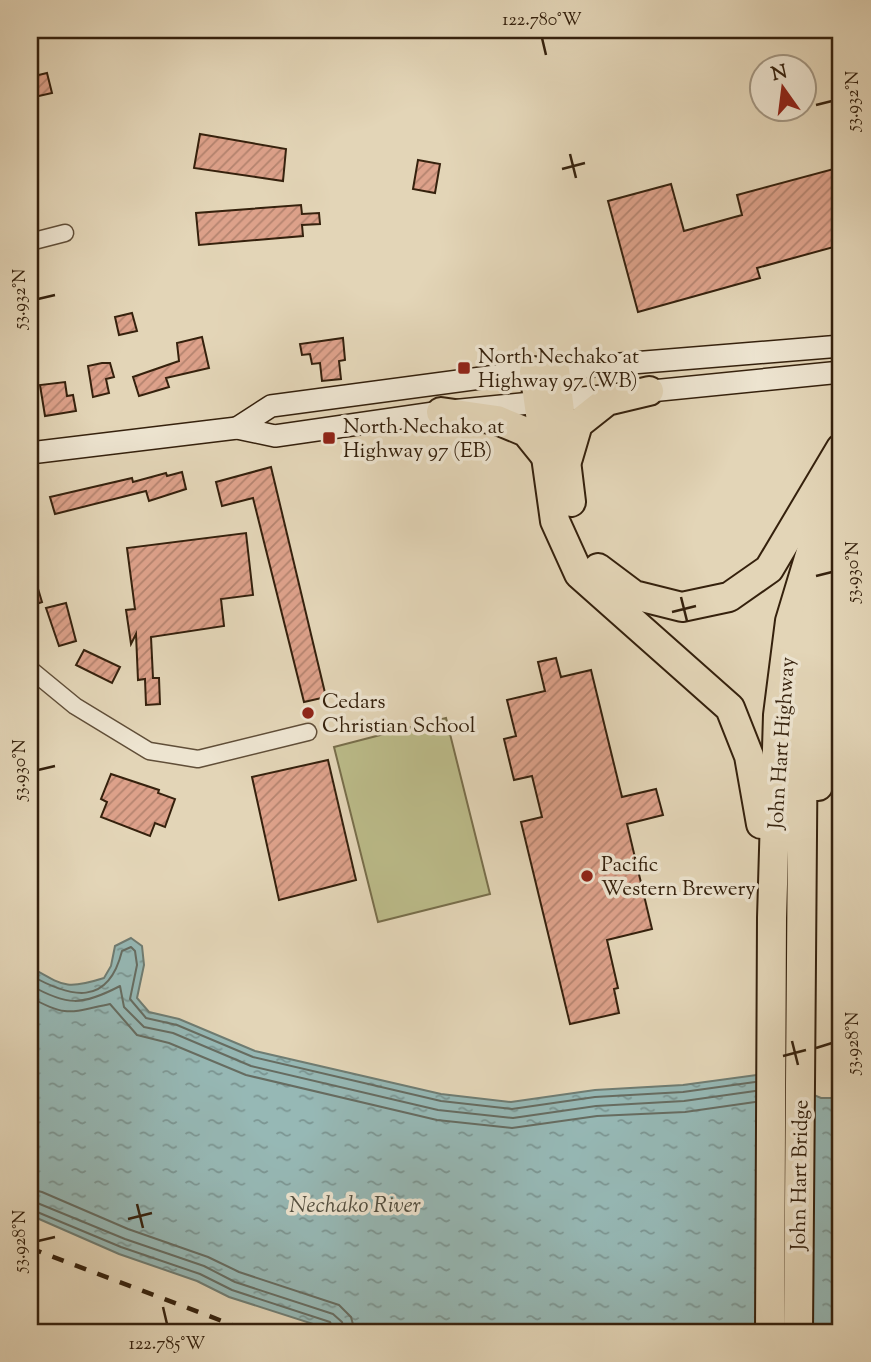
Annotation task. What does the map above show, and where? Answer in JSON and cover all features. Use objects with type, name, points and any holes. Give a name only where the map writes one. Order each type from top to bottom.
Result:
[{"type":"highway","points":[[545,371],[557,459],[573,518],[594,565],[634,595],[682,607],[729,597],[769,569],[841,448]]},
{"type":"highway","points":[[649,391],[607,401],[578,424],[557,459],[555,521],[579,574],[730,708],[749,756],[757,788],[772,918]]},
{"type":"highway","points":[[442,412],[497,420],[526,432],[557,459]]},
{"type":"highway","name":"John Hart Highway","points":[[772,1020],[778,715],[790,621],[812,548],[841,475]]},
{"type":"highway","name":"John Hart Highway","points":[[801,1018],[803,712],[813,622],[830,553],[841,526]]},
{"type":"highway","points":[[801,838],[818,790],[832,655],[841,620]]},
{"type":"highway","name":"John Hart Bridge","points":[[798,1332],[801,1018]]},
{"type":"highway","name":"John Hart Bridge","points":[[770,1332],[772,1020]]},
{"type":"main road","points":[[237,428],[271,406],[545,371],[841,346]]},
{"type":"main road","points":[[30,453],[237,428],[275,436],[442,412],[841,372]]},
{"type":"street","points":[[30,242],[65,233]]},
{"type":"street","points":[[30,669],[75,706],[149,751],[198,759],[308,732]]},
{"type":"green space","points":[[446,718],[490,894],[378,922],[334,747]]},
{"type":"water","name":"Nechako River","points":[[131,938],[142,946],[144,965],[137,998],[149,1012],[179,1019],[255,1051],[441,1094],[511,1102],[595,1090],[683,1085],[764,1074],[821,1098],[841,1098],[841,1332],[338,1332],[229,1297],[197,1281],[119,1254],[30,1215],[30,967],[66,984],[91,982],[104,978],[111,966],[115,946]]},
{"type":"building","points":[[47,73],[52,93],[30,98],[30,77]]},
{"type":"building","points":[[200,134],[286,149],[283,181],[194,168]]},
{"type":"building","points":[[418,160],[440,164],[435,193],[413,189]]},
{"type":"building","points":[[841,167],[841,245],[757,268],[760,278],[638,312],[608,201],[671,184],[684,231],[742,215],[737,195]]},
{"type":"building","points":[[301,205],[302,214],[319,213],[320,224],[302,225],[303,236],[199,245],[196,213]]},
{"type":"building","points":[[132,313],[137,331],[119,335],[115,317]]},
{"type":"building","points":[[202,337],[209,368],[166,378],[169,387],[139,396],[133,377],[179,361],[177,343]]},
{"type":"building","points":[[343,338],[345,360],[339,361],[341,379],[322,381],[320,363],[312,364],[310,354],[302,355],[300,344]]},
{"type":"building","points":[[110,363],[114,377],[106,379],[109,393],[93,397],[88,366]]},
{"type":"building","points":[[65,382],[67,396],[73,395],[76,411],[45,416],[40,385]]},
{"type":"building","points":[[271,467],[326,697],[304,702],[253,498],[222,506],[216,482]]},
{"type":"building","points":[[182,472],[186,489],[149,501],[146,491],[55,514],[50,497],[132,478],[133,482],[166,473],[167,476]]},
{"type":"building","points":[[246,533],[253,595],[221,599],[224,626],[151,637],[153,678],[159,678],[160,704],[146,705],[145,679],[138,680],[136,634],[131,644],[126,610],[135,609],[127,548]]},
{"type":"building","points":[[30,572],[33,572],[42,602],[30,606]]},
{"type":"building","points":[[66,603],[76,641],[59,646],[46,608]]},
{"type":"building","points":[[84,650],[120,667],[112,683],[76,665]]},
{"type":"building","name":"Pacific Western Brewery","points":[[556,658],[561,677],[591,670],[622,797],[656,789],[663,815],[627,824],[652,929],[607,940],[618,988],[614,989],[619,1013],[570,1024],[521,822],[542,817],[532,776],[514,780],[504,739],[516,736],[507,700],[545,691],[538,662]]},
{"type":"building","points":[[328,760],[356,880],[279,900],[252,777]]},
{"type":"building","points":[[111,774],[159,790],[158,793],[175,799],[165,827],[155,823],[150,836],[101,817],[107,802],[101,799]]},
{"type":"railway","points":[[30,1248],[251,1332]]},
{"type":"place","name":"North Nechako at Highway 97 (WB)","points":[[464,368]]},
{"type":"place","name":"North Nechako at Highway 97 (EB)","points":[[329,438]]},
{"type":"place","name":"Cedars Christian School","points":[[308,713]]},
{"type":"place","name":"Pacific Western Brewery","points":[[587,876]]}]
